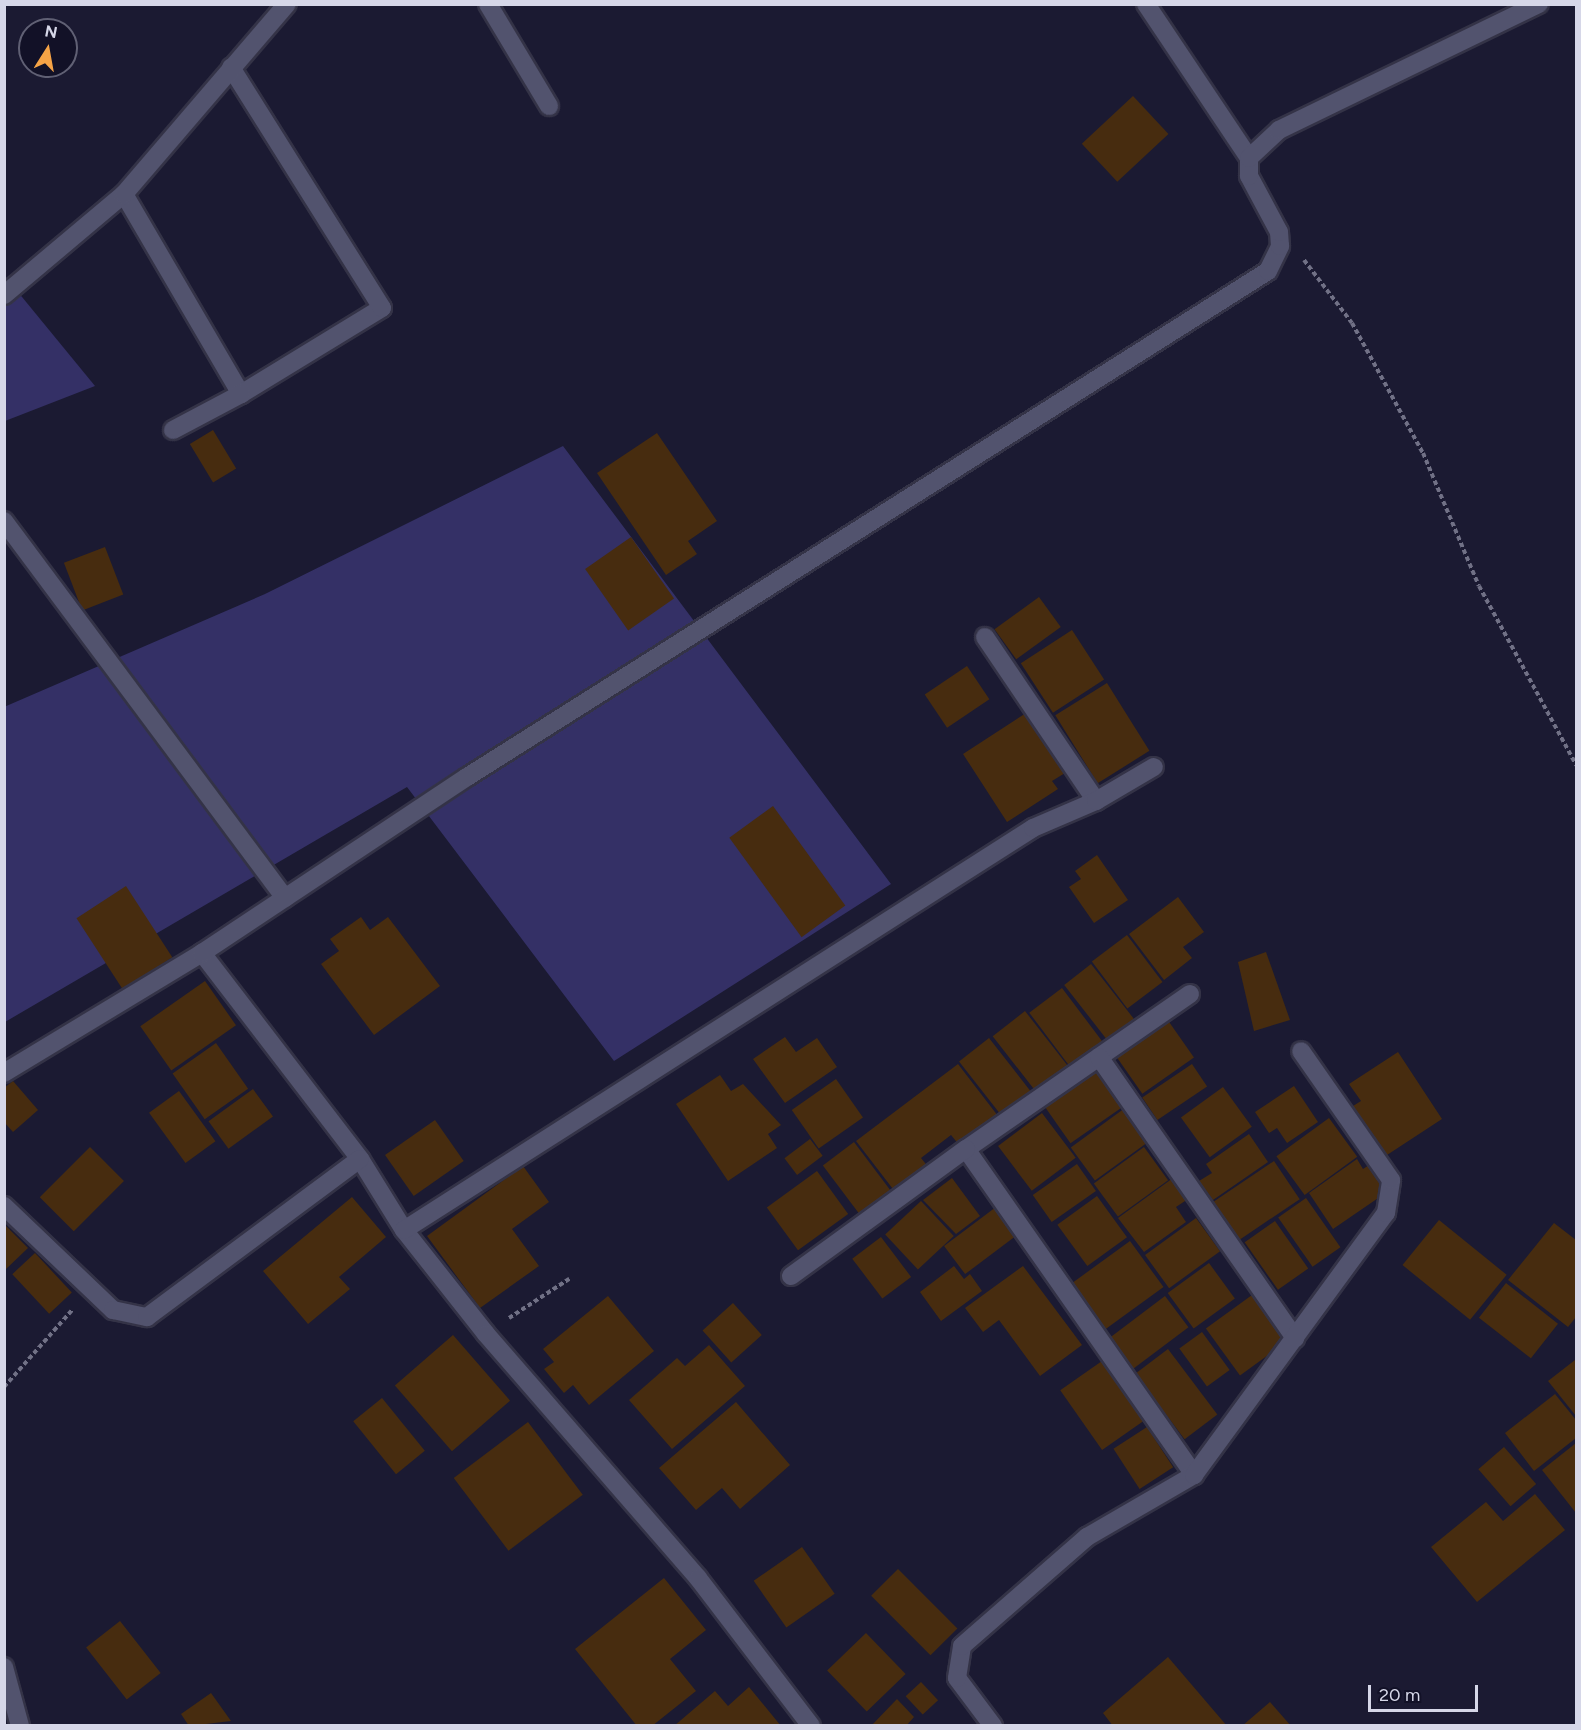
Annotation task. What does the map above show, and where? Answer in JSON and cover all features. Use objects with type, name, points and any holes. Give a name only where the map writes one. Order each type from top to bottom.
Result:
[{"type":"street","points":[[4,295],[124,194],[287,4]]},
{"type":"street","points":[[489,4],[549,106]]},
{"type":"street","points":[[4,1073],[202,953],[467,777],[1268,271],[1281,246],[1279,232],[1249,176],[1249,158],[1146,4]]},
{"type":"street","points":[[1249,158],[1279,130],[1539,4]]},
{"type":"street","points":[[173,430],[242,394],[382,308],[231,67]]},
{"type":"street","points":[[124,194],[242,394]]},
{"type":"street","points":[[4,521],[285,898]]},
{"type":"street","points":[[985,637],[1096,801]]},
{"type":"street","points":[[404,1230],[1023,834],[1096,801],[1154,767]]},
{"type":"street","points":[[202,953],[360,1159],[404,1230],[486,1334],[698,1578],[811,1725]]},
{"type":"street","points":[[791,1276],[966,1149],[1190,994]]},
{"type":"street","points":[[993,1725],[957,1678],[962,1646],[1087,1537],[1194,1475],[1386,1213],[1392,1189],[1301,1051]]},
{"type":"street","points":[[1099,1057],[1295,1338]]},
{"type":"street","points":[[966,1149],[1194,1475]]},
{"type":"street","points":[[4,1206],[93,1287],[113,1310],[147,1317],[360,1159]]},
{"type":"street","points":[[4,1667],[20,1725]]},
{"type":"path","points":[[1279,232],[1352,323],[1423,453],[1479,586],[1576,765]]},
{"type":"path","points":[[486,1334],[569,1279]]},
{"type":"path","points":[[4,1387],[93,1287]]},
{"type":"shaded area","points":[[4,275],[95,386],[5,421],[4,421]]},
{"type":"shaded area","points":[[563,446],[891,884],[614,1061],[407,787],[5,1022],[4,707],[265,594]]},
{"type":"building","points":[[1133,96],[1168,134],[1117,182],[1082,144]]},
{"type":"building","points":[[213,430],[236,469],[213,482],[190,444]]},
{"type":"building","points":[[657,433],[717,521],[688,541],[697,554],[666,575],[597,473]]},
{"type":"building","points":[[631,537],[674,598],[628,631],[585,569]]},
{"type":"building","points":[[105,547],[123,595],[82,610],[64,563]]},
{"type":"building","points":[[1039,597],[1061,627],[1016,659],[995,629]]},
{"type":"building","points":[[1072,630],[1104,679],[1053,713],[1021,663]]},
{"type":"building","points":[[967,666],[989,699],[947,728],[925,695]]},
{"type":"building","points":[[1107,683],[1149,751],[1098,783],[1055,715]]},
{"type":"building","points":[[1026,713],[1065,773],[1052,781],[1058,789],[1007,822],[963,754]]},
{"type":"building","points":[[773,806],[845,906],[802,937],[729,838]]},
{"type":"building","points":[[1097,855],[1128,900],[1094,923],[1069,887],[1081,879],[1075,871]]},
{"type":"building","points":[[126,886],[172,957],[123,989],[77,918]]},
{"type":"building","points":[[1178,897],[1204,932],[1183,947],[1192,958],[1164,980],[1129,934]]},
{"type":"building","points":[[361,917],[370,930],[388,917],[440,986],[374,1035],[321,964],[339,951],[330,939]]},
{"type":"building","points":[[1127,935],[1163,982],[1127,1009],[1092,961]]},
{"type":"building","points":[[1266,952],[1290,1020],[1254,1031],[1238,962]]},
{"type":"building","points":[[1091,964],[1135,1020],[1108,1041],[1064,985]]},
{"type":"building","points":[[205,981],[236,1025],[171,1071],[140,1026]]},
{"type":"building","points":[[1062,988],[1103,1042],[1070,1067],[1029,1013]]},
{"type":"building","points":[[1025,1011],[1069,1067],[1036,1092],[993,1036]]},
{"type":"building","points":[[1167,1019],[1194,1058],[1142,1094],[1115,1055]]},
{"type":"building","points":[[785,1037],[796,1052],[817,1038],[837,1067],[785,1103],[753,1059]]},
{"type":"building","points":[[989,1038],[1033,1094],[1003,1117],[959,1061]]},
{"type":"building","points":[[216,1043],[248,1089],[205,1119],[173,1073]]},
{"type":"building","points":[[1398,1052],[1442,1119],[1387,1155],[1353,1106],[1361,1101],[1349,1084]]},
{"type":"building","points":[[958,1064],[998,1116],[960,1146],[951,1135],[921,1158],[929,1168],[896,1193],[856,1141]]},
{"type":"building","points":[[1192,1064],[1207,1086],[1157,1120],[1142,1098]]},
{"type":"building","points":[[1094,1067],[1122,1107],[1070,1143],[1042,1103]]},
{"type":"building","points":[[720,1075],[731,1091],[743,1084],[781,1125],[768,1134],[777,1148],[728,1181],[676,1104]]},
{"type":"building","points":[[836,1079],[863,1118],[819,1148],[792,1110]]},
{"type":"building","points":[[13,1081],[38,1110],[13,1132],[4,1122],[4,1088]]},
{"type":"building","points":[[1294,1086],[1318,1122],[1287,1143],[1277,1128],[1269,1133],[1255,1112]]},
{"type":"building","points":[[1223,1087],[1252,1127],[1210,1157],[1181,1118]]},
{"type":"building","points":[[253,1089],[273,1117],[228,1149],[209,1121]]},
{"type":"building","points":[[179,1091],[215,1141],[186,1163],[149,1113]]},
{"type":"building","points":[[1125,1108],[1149,1141],[1095,1181],[1071,1147]]},
{"type":"building","points":[[1042,1113],[1076,1158],[1032,1191],[998,1146]]},
{"type":"building","points":[[1329,1118],[1357,1157],[1305,1195],[1276,1156]]},
{"type":"building","points":[[435,1120],[464,1161],[414,1196],[385,1155]]},
{"type":"building","points":[[1249,1134],[1268,1162],[1213,1200],[1199,1181],[1212,1173],[1206,1164]]},
{"type":"building","points":[[810,1139],[823,1156],[797,1175],[784,1158]]},
{"type":"building","points":[[854,1142],[894,1195],[863,1218],[823,1165]]},
{"type":"building","points":[[90,1147],[124,1181],[74,1231],[40,1197]]},
{"type":"building","points":[[1144,1147],[1168,1180],[1118,1217],[1094,1183]]},
{"type":"building","points":[[1357,1159],[1363,1169],[1369,1165],[1387,1192],[1333,1229],[1309,1193]]},
{"type":"building","points":[[1274,1161],[1300,1199],[1239,1240],[1213,1202]]},
{"type":"building","points":[[1077,1164],[1096,1191],[1052,1222],[1033,1195]]},
{"type":"building","points":[[523,1166],[549,1202],[512,1229],[539,1266],[480,1308],[427,1236]]},
{"type":"building","points":[[817,1171],[848,1214],[798,1250],[767,1207]]},
{"type":"building","points":[[952,1178],[980,1216],[956,1234],[923,1200]]},
{"type":"building","points":[[1173,1178],[1188,1199],[1176,1207],[1186,1222],[1144,1252],[1118,1218]]},
{"type":"building","points":[[1097,1196],[1127,1237],[1087,1266],[1057,1225]]},
{"type":"building","points":[[352,1197],[386,1237],[339,1277],[350,1289],[308,1324],[263,1271]]},
{"type":"building","points":[[1306,1198],[1340,1247],[1313,1267],[1278,1218]]},
{"type":"building","points":[[921,1201],[954,1236],[918,1270],[885,1234]]},
{"type":"building","points":[[996,1207],[1017,1235],[965,1274],[944,1246]]},
{"type":"building","points":[[1196,1218],[1220,1251],[1169,1288],[1145,1255]]},
{"type":"building","points":[[1439,1220],[1507,1275],[1470,1320],[1402,1265]]},
{"type":"building","points":[[1275,1221],[1308,1269],[1278,1290],[1245,1242]]},
{"type":"building","points":[[1554,1223],[1576,1240],[1576,1317],[1568,1327],[1508,1280]]},
{"type":"building","points":[[4,1224],[28,1248],[4,1271]]},
{"type":"building","points":[[881,1237],[911,1277],[882,1299],[852,1259]]},
{"type":"building","points":[[1130,1241],[1164,1287],[1104,1331],[1070,1284]]},
{"type":"building","points":[[35,1253],[72,1292],[49,1314],[12,1274]]},
{"type":"building","points":[[1209,1263],[1235,1299],[1194,1329],[1168,1293]]},
{"type":"building","points":[[954,1266],[964,1279],[970,1274],[982,1291],[941,1321],[920,1292]]},
{"type":"building","points":[[1023,1266],[1082,1345],[1040,1376],[999,1320],[983,1332],[965,1308]]},
{"type":"building","points":[[1506,1283],[1558,1324],[1531,1358],[1479,1318]]},
{"type":"building","points":[[1252,1295],[1286,1342],[1240,1375],[1206,1329]]},
{"type":"building","points":[[608,1296],[654,1351],[589,1405],[573,1385],[564,1393],[544,1369],[554,1362],[543,1349]]},
{"type":"building","points":[[1165,1296],[1188,1327],[1133,1369],[1109,1338]]},
{"type":"building","points":[[733,1303],[762,1335],[731,1362],[703,1330]]},
{"type":"building","points":[[1202,1332],[1230,1370],[1207,1386],[1179,1348]]},
{"type":"building","points":[[453,1335],[510,1401],[452,1451],[395,1386]]},
{"type":"building","points":[[709,1345],[745,1386],[672,1449],[629,1400],[677,1358],[685,1366]]},
{"type":"building","points":[[1168,1349],[1217,1414],[1185,1439],[1135,1374]]},
{"type":"building","points":[[1575,1360],[1576,1363],[1576,1416],[1548,1381]]},
{"type":"building","points":[[1102,1361],[1144,1421],[1102,1450],[1060,1390]]},
{"type":"building","points":[[1555,1394],[1576,1420],[1576,1438],[1534,1471],[1505,1433]]},
{"type":"building","points":[[382,1398],[425,1451],[396,1474],[353,1421]]},
{"type":"building","points":[[736,1402],[790,1465],[740,1509],[722,1488],[696,1510],[659,1468]]},
{"type":"building","points":[[528,1422],[583,1495],[508,1551],[454,1478]]},
{"type":"building","points":[[1147,1427],[1173,1467],[1140,1489],[1113,1449]]},
{"type":"building","points":[[1576,1443],[1576,1513],[1542,1470]]},
{"type":"building","points":[[1504,1447],[1536,1484],[1510,1506],[1478,1469]]},
{"type":"building","points":[[1535,1494],[1565,1530],[1477,1602],[1431,1547],[1486,1502],[1503,1521]]},
{"type":"building","points":[[802,1547],[835,1594],[786,1628],[754,1581]]},
{"type":"building","points":[[898,1569],[957,1628],[931,1655],[871,1596]]},
{"type":"building","points":[[664,1578],[706,1630],[670,1659],[696,1691],[652,1726],[637,1726],[575,1649]]},
{"type":"building","points":[[120,1621],[161,1673],[127,1699],[86,1647]]},
{"type":"building","points":[[866,1633],[906,1674],[867,1712],[827,1671]]},
{"type":"building","points":[[1168,1657],[1227,1726],[1113,1726],[1103,1713]]},
{"type":"building","points":[[921,1682],[938,1700],[923,1715],[906,1696]]},
{"type":"building","points":[[749,1687],[781,1726],[674,1726],[715,1691],[728,1706]]},
{"type":"building","points":[[211,1693],[231,1721],[189,1726],[181,1714]]},
{"type":"building","points":[[897,1699],[914,1717],[906,1726],[871,1726]]},
{"type":"building","points":[[1270,1702],[1291,1726],[1242,1726]]}]
